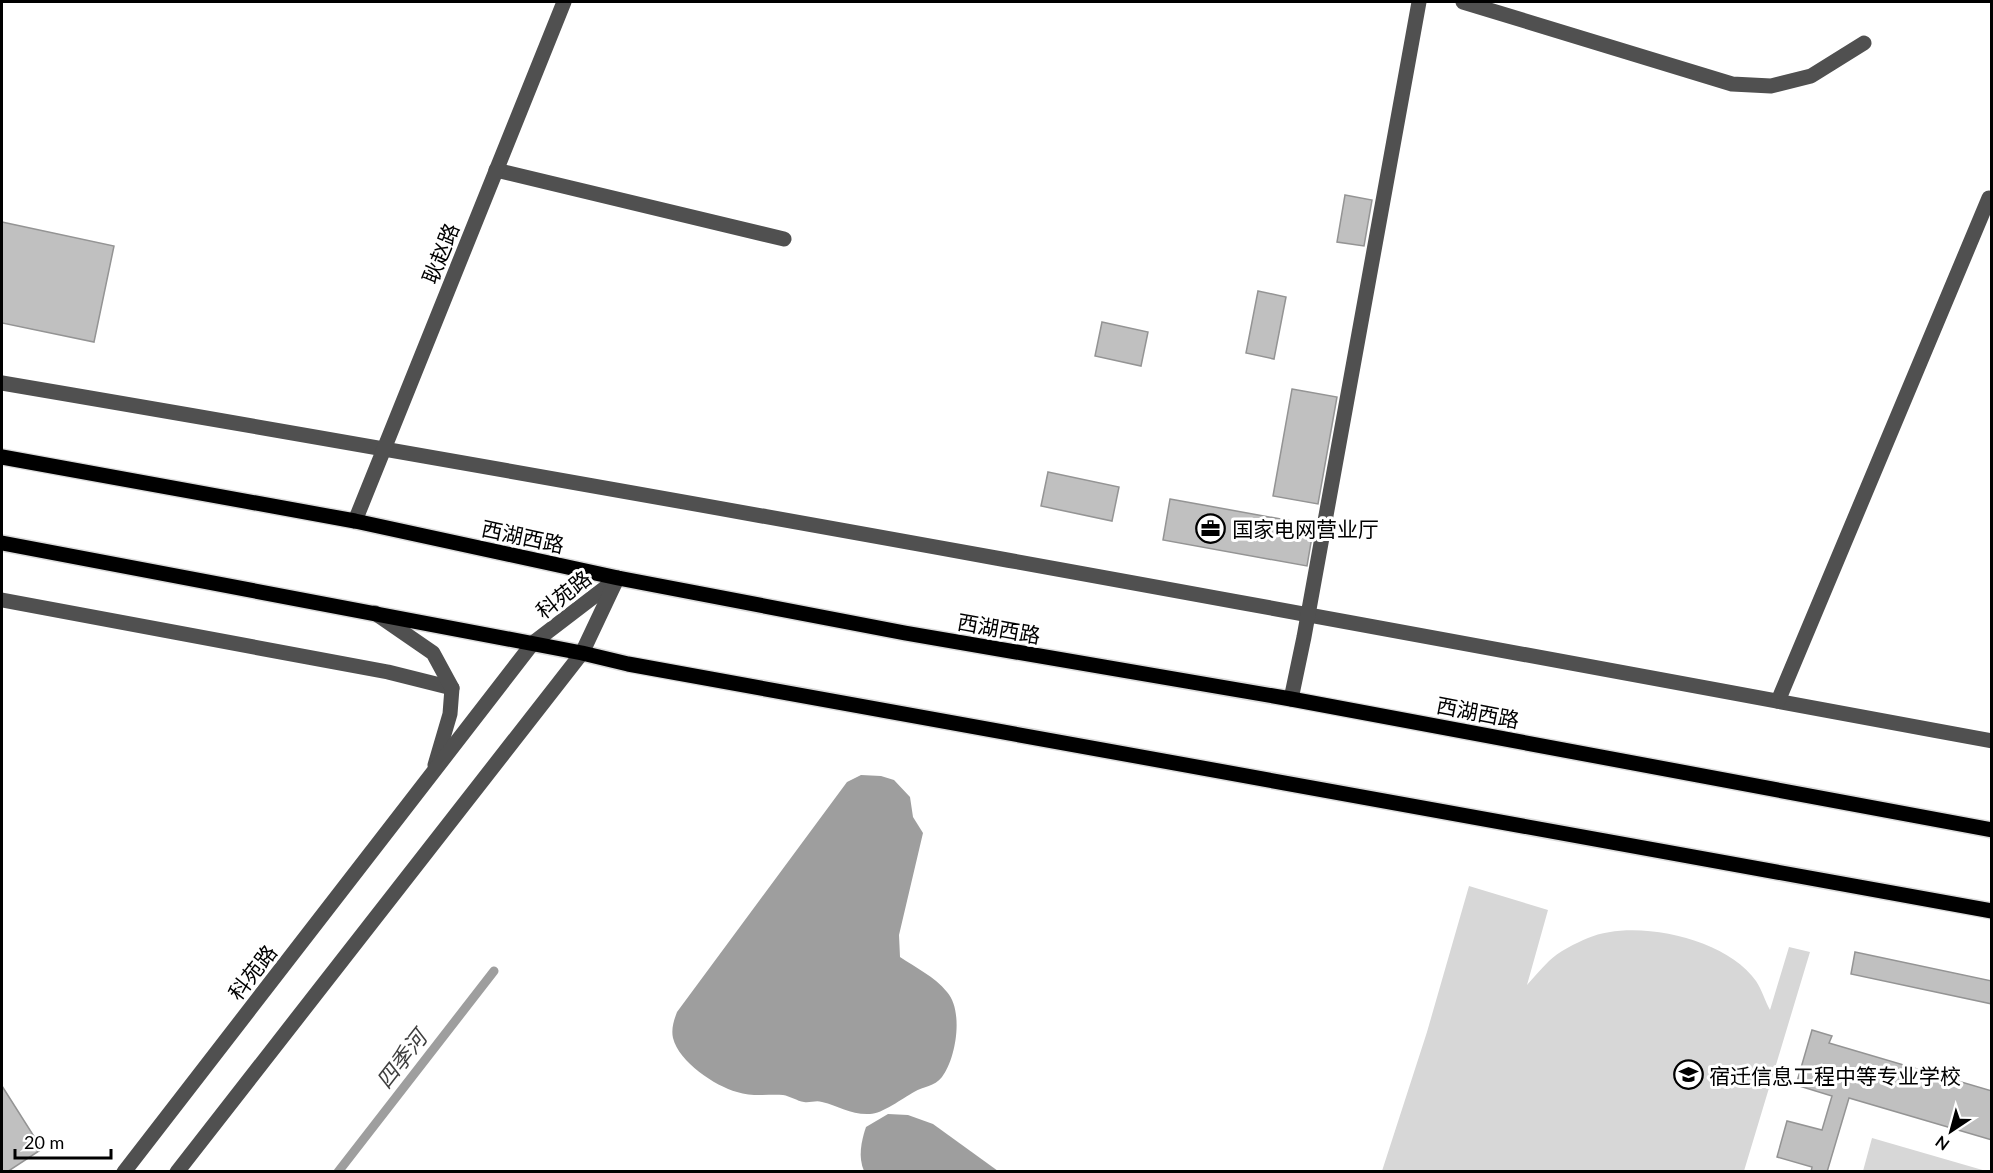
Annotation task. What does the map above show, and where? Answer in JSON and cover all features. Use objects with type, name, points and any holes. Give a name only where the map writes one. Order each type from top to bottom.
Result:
[{"type":"main road","name":"西湖西路","points":[[2,457],[355,521],[618,578],[905,633],[1291,699],[1992,830]]},
{"type":"main road","points":[[2,543],[582,653],[640,667],[1992,911]]},
{"type":"street","name":"耿赵路","points":[[355,521],[564,2]]},
{"type":"street","points":[[1291,699],[1419,2]]},
{"type":"street","points":[[1463,2],[1732,84],[1771,86],[1811,76],[1864,43]]},
{"type":"street","points":[[496,170],[784,239]]},
{"type":"street","points":[[1778,701],[1989,198]]},
{"type":"street","points":[[2,383],[384,448],[1308,614],[1992,741]]},
{"type":"street","name":"科苑路","points":[[124,1172],[533,644],[618,578]]},
{"type":"street","name":"科苑路","points":[[177,1172],[582,653],[618,578]]},
{"type":"street","points":[[2,600],[388,672],[452,688]]},
{"type":"street","points":[[375,614],[433,652],[452,688],[450,714],[432,773]]},
{"type":"shaded area","points":[[861,775],[881,776],[894,780],[910,797],[913,817],[923,833],[899,935],[900,957],[936,981],[952,1000],[957,1022],[954,1047],[947,1069],[936,1083],[914,1092],[886,1109],[870,1114],[851,1112],[820,1101],[804,1102],[783,1095],[748,1094],[728,1089],[699,1072],[682,1056],[672,1031],[677,1012],[847,782]]},
{"type":"shaded area","points":[[1469,886],[1548,910],[1527,985],[1553,958],[1588,938],[1607,932],[1654,931],[1702,943],[1724,953],[1742,966],[1756,981],[1770,1010],[1789,947],[1810,952],[1744,1171],[1382,1171],[1427,1032]]},
{"type":"shaded area","points":[[888,1114],[908,1115],[933,1124],[998,1171],[864,1171],[861,1149],[866,1127]]},
{"type":"shaded area","points":[[1872,1138],[1986,1171],[1863,1171]]},
{"type":"building","points":[[1345,195],[1372,200],[1364,246],[1337,242]]},
{"type":"building","points":[[2,222],[114,246],[94,342],[2,323]]},
{"type":"building","points":[[1258,291],[1286,297],[1274,359],[1246,353]]},
{"type":"building","points":[[1102,322],[1148,332],[1141,366],[1095,356]]},
{"type":"building","points":[[1292,389],[1337,397],[1318,504],[1273,496]]},
{"type":"building","points":[[1048,472],[1119,487],[1112,521],[1041,506]]},
{"type":"building","points":[[1170,499],[1314,525],[1307,566],[1163,540]]},
{"type":"building","points":[[1855,952],[1992,981],[1992,1004],[1851,974]]},
{"type":"building","points":[[1812,1030],[1832,1036],[1829,1043],[1992,1091],[1992,1140],[1849,1098],[1827,1172],[1811,1172],[1812,1167],[1777,1157],[1787,1121],[1822,1130],[1832,1096],[1796,1085]]},
{"type":"building","points":[[2,1086],[42,1149],[7,1172],[2,1172]]},
{"type":"waterway","name":"四季河","points":[[338,1172],[494,971]]},
{"type":"place","name":"国家电网营业厅","points":[[1211,528]]},
{"type":"place","name":"宿迁信息工程中等专业学校","points":[[1688,1075]]}]
